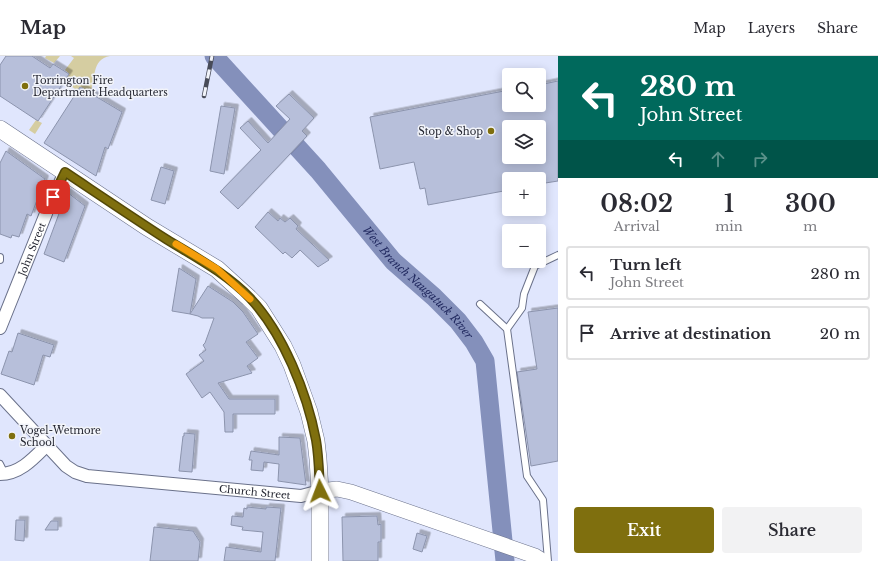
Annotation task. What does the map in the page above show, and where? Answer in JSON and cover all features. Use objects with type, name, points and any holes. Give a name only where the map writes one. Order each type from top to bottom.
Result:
[{"type":"main road","points":[[0,129],[154,230],[217,269],[259,308],[292,365],[310,412],[316,441],[320,491],[320,561]]},
{"type":"street","name":"John Street","points":[[0,328],[47,211],[65,172]]},
{"type":"street","name":"Church Street","points":[[0,395],[66,466],[75,472],[87,476],[301,496],[320,491],[337,489],[351,492],[542,559]]},
{"type":"street","points":[[2,471],[14,472],[48,445]]},
{"type":"lane","points":[[507,329],[522,308],[524,294],[535,266],[558,255]]},
{"type":"lane","points":[[480,304],[507,329],[527,476],[543,500],[542,559]]},
{"type":"shaded area","points":[[46,56],[60,56],[54,63],[45,58]]},
{"type":"shaded area","points":[[71,56],[110,56],[100,61],[97,66],[90,93],[81,87],[78,91],[64,81],[69,74],[65,70],[74,58]]},
{"type":"shaded area","points":[[36,120],[42,123],[35,134],[29,130]]},
{"type":"building","points":[[6,56],[32,56],[50,68],[53,64],[69,74],[38,121],[0,96],[0,65]]},
{"type":"building","points":[[558,81],[558,181],[546,183],[546,172],[502,172],[502,191],[428,205],[425,188],[420,189],[414,162],[380,169],[370,117],[502,91],[502,112],[546,112],[546,84]]},
{"type":"building","points":[[80,87],[122,112],[108,149],[105,147],[96,176],[44,143]]},
{"type":"building","points":[[289,94],[314,118],[302,131],[307,136],[238,209],[220,192],[261,150],[240,128],[248,121],[268,143],[290,119],[276,106]]},
{"type":"building","points":[[221,106],[235,108],[224,174],[210,171]]},
{"type":"building","points":[[6,151],[45,179],[31,216],[27,214],[19,237],[12,235],[11,238],[0,234],[0,163]]},
{"type":"building","points":[[161,167],[174,171],[165,204],[151,200]]},
{"type":"building","points":[[67,192],[85,206],[64,262],[44,254]]},
{"type":"building","points":[[268,212],[278,221],[280,218],[285,222],[290,218],[298,226],[296,229],[329,260],[318,267],[300,250],[292,258],[285,252],[283,254],[255,227]]},
{"type":"building","points":[[179,268],[196,279],[190,314],[172,311]]},
{"type":"building","points":[[208,286],[233,302],[243,312],[258,334],[246,342],[258,358],[247,366],[252,373],[218,383],[229,399],[275,399],[275,414],[233,414],[233,432],[225,432],[224,412],[210,392],[202,398],[186,374],[204,361],[199,355],[206,350],[203,345],[214,318],[202,318],[190,314]]},
{"type":"building","points":[[558,308],[558,461],[531,466],[517,372],[537,369],[528,312]]},
{"type":"building","points":[[18,333],[54,345],[50,357],[43,355],[34,385],[1,374],[9,351],[12,352]]},
{"type":"building","points":[[184,433],[195,434],[192,472],[179,471]]},
{"type":"building","points":[[279,437],[300,438],[306,485],[278,481],[279,464],[264,462],[263,471],[251,470],[252,460],[249,460],[251,451],[279,455]]},
{"type":"building","points":[[247,507],[266,509],[266,507],[281,508],[275,561],[224,561],[226,547],[261,552],[263,532],[242,530],[243,527],[231,525],[232,516],[243,517],[244,508],[247,509]]},
{"type":"building","points":[[377,516],[378,525],[381,524],[381,542],[378,542],[378,561],[343,561],[342,517]]},
{"type":"building","points":[[16,520],[25,520],[24,541],[15,540]]},
{"type":"building","points":[[51,521],[58,521],[58,530],[45,530]]},
{"type":"building","points":[[154,527],[193,531],[200,542],[198,561],[150,561]]},
{"type":"building","points":[[417,533],[427,536],[422,552],[413,549]]},
{"type":"waterway","name":"West Branch Naugatuck River","points":[[214,56],[318,170],[393,261],[434,297],[458,321],[474,342],[485,361],[505,561]]},
{"type":"railway","points":[[204,96],[212,56]]},
{"type":"slow traffic","points":[[176,244],[217,269],[250,299]]},
{"type":"place","name":"Torrington Fire Department Headquarters","points":[[25,86]]},
{"type":"place","name":"Stop & Shop","points":[[491,131]]},
{"type":"place","name":"Vogel-Wetmore School","points":[[12,436]]},
{"type":"route","points":[[53,197],[65,172],[166,238],[217,269],[236,285],[259,308],[292,365],[310,412],[316,441],[320,491]]}]
